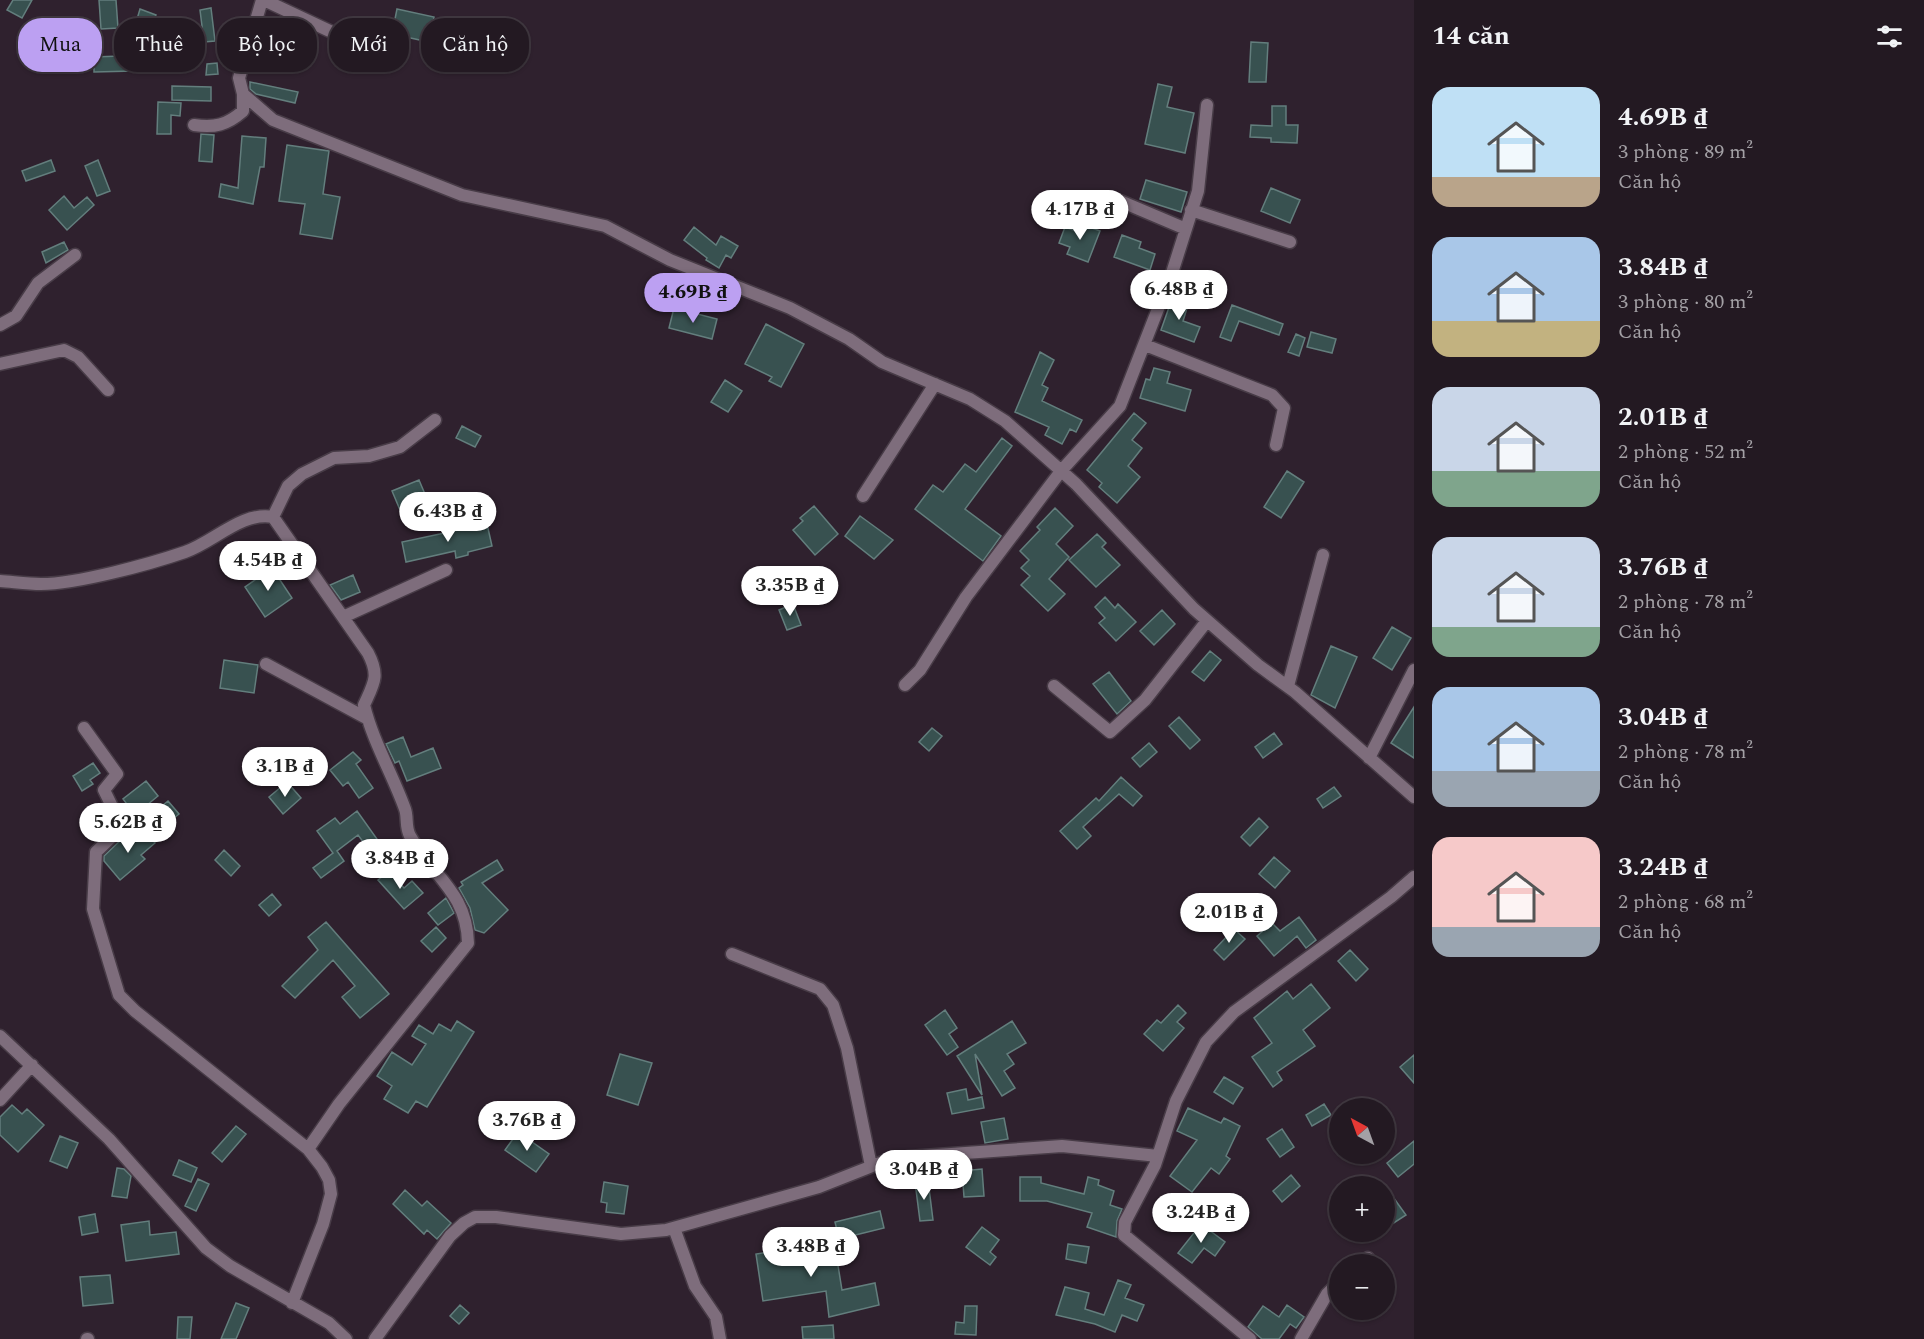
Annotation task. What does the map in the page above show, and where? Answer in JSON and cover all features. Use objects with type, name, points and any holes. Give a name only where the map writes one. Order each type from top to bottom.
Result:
[{"type":"street","points":[[194,125],[211,128],[231,122],[243,111],[243,94],[239,78],[263,0],[329,31]]},
{"type":"street","points":[[243,94],[273,120],[462,195],[605,226],[670,260],[790,308],[849,339],[882,362],[970,399],[1005,421],[1061,471],[1208,621],[1288,686],[1414,797]]},
{"type":"street","points":[[905,686],[920,670],[966,597],[998,559],[1061,471],[1120,406],[1145,345],[1198,191],[1207,105]]},
{"type":"street","points":[[1120,201],[1186,229]]},
{"type":"street","points":[[1191,210],[1290,242]]},
{"type":"street","points":[[0,325],[16,316],[38,283],[75,255]]},
{"type":"street","points":[[1145,345],[1272,394],[1284,408],[1276,445]]},
{"type":"street","points":[[0,364],[64,350],[78,357],[108,390]]},
{"type":"street","points":[[863,496],[935,384]]},
{"type":"street","points":[[273,517],[288,486],[302,474],[334,458],[369,456],[400,447],[435,420]]},
{"type":"street","points":[[0,580],[43,584],[93,576],[186,552],[247,519],[261,515],[273,517],[375,666],[376,680],[364,705],[368,719],[406,811],[410,836],[455,895],[468,930],[468,944],[339,1104],[308,1149]]},
{"type":"street","points":[[1288,686],[1323,555]]},
{"type":"street","points":[[343,617],[446,570]]},
{"type":"street","points":[[1054,686],[1107,731],[1114,730],[1145,700],[1208,621]]},
{"type":"street","points":[[266,664],[368,719]]},
{"type":"street","points":[[1369,758],[1414,670]]},
{"type":"street","points":[[84,728],[117,774],[104,789],[122,827],[96,852],[93,909],[119,995],[135,1011],[308,1149],[326,1174],[331,1194],[323,1224],[292,1303]]},
{"type":"street","points":[[1250,1339],[1124,1235],[1125,1222],[1158,1156],[1176,1101],[1206,1042],[1234,1012],[1391,897],[1414,877]]},
{"type":"street","points":[[732,954],[820,989],[833,1005],[847,1048],[871,1166]]},
{"type":"street","points":[[0,1036],[109,1138],[206,1248],[230,1266],[329,1323],[346,1339]]},
{"type":"street","points":[[0,1100],[32,1065]]},
{"type":"street","points":[[375,1339],[450,1236],[475,1217],[496,1217],[621,1234],[674,1228],[819,1187],[871,1166],[909,1157],[1062,1146],[1158,1156]]},
{"type":"street","points":[[674,1228],[695,1286],[716,1317],[720,1339]]},
{"type":"street","points":[[1301,1339],[1329,1293]]},
{"type":"building","points":[[13,0],[32,0],[22,18],[7,10]]},
{"type":"building","points":[[99,0],[116,0],[117,18],[114,18],[114,28],[102,29]]},
{"type":"building","points":[[211,8],[215,41],[205,42],[205,18],[201,18],[200,10]]},
{"type":"building","points":[[140,9],[156,15],[155,18],[137,18]]},
{"type":"building","points":[[397,9],[434,17],[421,18],[421,40],[409,38],[409,18],[395,18]]},
{"type":"building","points":[[1251,42],[1268,43],[1266,82],[1249,82]]},
{"type":"building","points":[[114,56],[114,72],[102,72],[102,57]]},
{"type":"building","points":[[217,63],[218,74],[206,75],[207,64]]},
{"type":"building","points":[[250,82],[298,92],[295,103],[256,94],[250,89]]},
{"type":"building","points":[[1158,84],[1172,87],[1167,107],[1194,113],[1185,153],[1145,144]]},
{"type":"building","points":[[172,86],[211,87],[211,101],[172,100]]},
{"type":"building","points":[[158,102],[181,103],[180,116],[171,115],[171,134],[157,134]]},
{"type":"building","points":[[1272,106],[1286,106],[1286,125],[1298,125],[1297,143],[1271,142],[1271,138],[1250,137],[1251,125],[1272,126]]},
{"type":"building","points":[[201,134],[214,135],[212,162],[199,161]]},
{"type":"building","points":[[242,136],[266,138],[264,167],[260,167],[253,204],[219,197],[221,184],[238,188]]},
{"type":"building","points":[[287,145],[329,151],[323,194],[340,197],[332,239],[300,234],[305,204],[279,201]]},
{"type":"building","points":[[51,160],[55,171],[26,181],[22,171]]},
{"type":"building","points":[[98,160],[110,191],[97,196],[85,166]]},
{"type":"building","points":[[1146,180],[1187,192],[1181,212],[1140,199]]},
{"type":"building","points":[[1271,188],[1300,200],[1290,223],[1261,211]]},
{"type":"building","points":[[64,196],[74,208],[87,197],[94,205],[67,230],[49,210]]},
{"type":"building","points":[[1079,223],[1100,231],[1088,262],[1067,254],[1070,247],[1059,243],[1065,227],[1076,231]]},
{"type":"building","points":[[694,227],[716,245],[721,236],[738,246],[731,258],[726,255],[719,268],[706,260],[707,258],[684,240]]},
{"type":"building","points":[[1122,235],[1141,242],[1139,248],[1155,254],[1150,270],[1114,257]]},
{"type":"building","points":[[64,242],[68,250],[46,263],[42,252]]},
{"type":"building","points":[[1173,296],[1189,302],[1183,321],[1200,327],[1194,342],[1161,330]]},
{"type":"building","points":[[1232,305],[1283,324],[1279,335],[1239,321],[1231,341],[1220,337]]},
{"type":"building","points":[[674,308],[717,319],[712,339],[669,328]]},
{"type":"building","points":[[766,324],[804,344],[781,387],[769,381],[772,377],[745,364]]},
{"type":"building","points":[[1311,332],[1336,339],[1332,353],[1307,347]]},
{"type":"building","points":[[1296,334],[1305,338],[1299,356],[1288,352]]},
{"type":"building","points":[[1040,352],[1054,360],[1042,385],[1048,388],[1042,401],[1082,420],[1076,432],[1070,429],[1062,444],[1045,435],[1049,427],[1015,412]]},
{"type":"building","points":[[1154,368],[1170,372],[1167,383],[1191,390],[1185,411],[1140,398],[1146,379],[1150,380]]},
{"type":"building","points":[[725,380],[742,391],[728,412],[711,402]]},
{"type":"building","points":[[1134,413],[1146,423],[1132,440],[1142,448],[1128,466],[1140,477],[1117,503],[1099,487],[1102,483],[1087,470]]},
{"type":"building","points":[[462,426],[481,436],[475,447],[456,438]]},
{"type":"building","points":[[1002,438],[1012,446],[965,509],[1001,536],[983,561],[915,509],[933,485],[943,492],[965,464],[976,472]]},
{"type":"building","points":[[1287,471],[1304,482],[1281,518],[1264,507]]},
{"type":"building","points":[[419,480],[433,513],[406,524],[392,491]]},
{"type":"building","points":[[814,506],[838,534],[815,555],[793,530],[803,521],[800,518]]},
{"type":"building","points":[[1055,508],[1073,526],[1056,544],[1069,557],[1049,579],[1065,594],[1048,611],[1021,585],[1030,576],[1021,568],[1029,560],[1020,551],[1040,530],[1037,527]]},
{"type":"building","points":[[860,516],[893,540],[874,559],[845,536]]},
{"type":"building","points":[[487,524],[492,546],[468,552],[468,555],[456,558],[455,551],[406,562],[402,542]]},
{"type":"building","points":[[1097,534],[1106,543],[1102,547],[1120,565],[1096,587],[1069,560]]},
{"type":"building","points":[[272,568],[292,598],[265,617],[245,587]]},
{"type":"building","points":[[353,575],[360,592],[341,600],[330,585]]},
{"type":"building","points":[[802,584],[807,594],[792,602],[787,592]]},
{"type":"building","points":[[1105,597],[1115,608],[1118,604],[1136,622],[1116,641],[1099,623],[1105,618],[1095,607]]},
{"type":"building","points":[[793,604],[801,625],[787,630],[779,610]]},
{"type":"building","points":[[1162,610],[1175,624],[1154,645],[1140,631]]},
{"type":"building","points":[[1392,627],[1411,638],[1392,670],[1373,658]]},
{"type":"building","points":[[1331,646],[1357,657],[1335,708],[1311,695]]},
{"type":"building","points":[[1210,651],[1221,660],[1204,681],[1192,672]]},
{"type":"building","points":[[224,660],[258,665],[254,693],[220,688]]},
{"type":"building","points":[[1109,672],[1131,701],[1117,714],[1093,684]]},
{"type":"building","points":[[1414,707],[1414,758],[1391,743]]},
{"type":"building","points":[[1179,717],[1200,740],[1190,749],[1169,726]]},
{"type":"building","points":[[932,728],[942,736],[929,751],[919,742]]},
{"type":"building","points":[[1274,733],[1282,744],[1263,758],[1255,747]]},
{"type":"building","points":[[403,737],[411,757],[433,748],[441,768],[407,781],[399,761],[395,763],[386,744]]},
{"type":"building","points":[[1149,743],[1157,752],[1140,767],[1132,758]]},
{"type":"building","points":[[353,752],[361,760],[356,764],[373,788],[359,798],[348,782],[343,786],[330,770]]},
{"type":"building","points":[[93,763],[100,773],[90,780],[93,784],[82,791],[73,776]]},
{"type":"building","points":[[1121,777],[1142,796],[1133,806],[1119,794],[1083,827],[1091,836],[1077,849],[1060,831],[1096,798],[1099,801]]},
{"type":"building","points":[[146,781],[158,796],[135,815],[123,799]]},
{"type":"building","points":[[287,782],[301,798],[283,814],[269,797]]},
{"type":"building","points":[[1334,787],[1341,796],[1323,808],[1317,799]]},
{"type":"building","points":[[168,801],[179,814],[168,823],[157,810]]},
{"type":"building","points":[[357,811],[377,839],[367,847],[358,835],[337,851],[344,861],[321,878],[313,868],[333,853],[317,831],[335,818],[340,824]]},
{"type":"building","points":[[1259,818],[1268,827],[1250,846],[1241,837]]},
{"type":"building","points":[[143,828],[155,843],[141,855],[145,859],[120,880],[104,861],[104,856],[125,836],[128,840]]},
{"type":"building","points":[[224,850],[240,866],[231,876],[215,860]]},
{"type":"building","points":[[1274,857],[1290,871],[1275,888],[1259,874]]},
{"type":"building","points":[[497,860],[503,870],[482,883],[508,910],[484,933],[475,930],[470,908],[459,888],[463,885],[461,882]]},
{"type":"building","points":[[389,871],[404,888],[412,881],[423,893],[404,909],[378,880]]},
{"type":"building","points":[[272,894],[281,905],[269,916],[259,905]]},
{"type":"building","points":[[446,898],[454,913],[438,925],[428,913]]},
{"type":"building","points":[[1299,917],[1316,940],[1306,948],[1297,936],[1274,956],[1257,936],[1272,923],[1280,931]]},
{"type":"building","points":[[326,922],[389,994],[360,1018],[342,997],[355,986],[333,960],[295,998],[282,986],[318,950],[308,937]]},
{"type":"building","points":[[436,927],[446,938],[432,952],[421,941]]},
{"type":"building","points":[[1234,929],[1245,939],[1224,960],[1214,950]]},
{"type":"building","points":[[1350,950],[1368,969],[1356,981],[1338,961]]},
{"type":"building","points":[[1311,984],[1330,1008],[1303,1030],[1315,1046],[1277,1072],[1282,1080],[1273,1087],[1252,1057],[1272,1043],[1254,1018],[1287,991],[1293,999]]},
{"type":"building","points":[[1178,1005],[1186,1013],[1177,1022],[1184,1028],[1163,1051],[1144,1034],[1157,1020],[1161,1023]]},
{"type":"building","points":[[945,1010],[957,1028],[949,1034],[958,1047],[947,1055],[925,1025]]},
{"type":"building","points":[[457,1021],[474,1032],[427,1107],[416,1101],[408,1113],[384,1099],[392,1086],[377,1076],[392,1052],[412,1065],[426,1044],[412,1036],[419,1025],[433,1034],[439,1024],[451,1031]]},
{"type":"building","points":[[1012,1021],[1026,1043],[1007,1054],[1014,1064],[1004,1071],[1015,1088],[1002,1096],[975,1054],[982,1095],[957,1056]]},
{"type":"building","points":[[620,1054],[652,1063],[638,1105],[607,1095]]},
{"type":"building","points":[[1414,1055],[1414,1083],[1400,1067]]},
{"type":"building","points":[[1224,1077],[1243,1088],[1233,1104],[1214,1092]]},
{"type":"building","points":[[966,1089],[968,1100],[982,1097],[984,1108],[952,1114],[947,1093]]},
{"type":"building","points":[[1324,1104],[1329,1112],[1329,1116],[1312,1126],[1306,1115]]},
{"type":"building","points":[[12,1105],[22,1114],[27,1109],[44,1125],[18,1152],[0,1135],[0,1117]]},
{"type":"building","points":[[1188,1108],[1221,1123],[1224,1118],[1240,1126],[1226,1156],[1230,1159],[1219,1174],[1211,1168],[1192,1192],[1170,1176],[1197,1140],[1177,1131]]},
{"type":"building","points":[[1004,1118],[1008,1139],[985,1143],[981,1122]]},
{"type":"building","points":[[236,1126],[246,1134],[222,1162],[212,1153]]},
{"type":"building","points":[[1282,1129],[1294,1147],[1280,1157],[1267,1139]]},
{"type":"building","points":[[518,1132],[549,1154],[536,1172],[505,1150]]},
{"type":"building","points":[[60,1136],[78,1143],[67,1168],[50,1161]]},
{"type":"building","points":[[1414,1141],[1414,1164],[1398,1177],[1388,1164],[1395,1164],[1395,1156]]},
{"type":"building","points":[[179,1160],[197,1168],[191,1182],[173,1175]]},
{"type":"building","points":[[117,1168],[124,1169],[131,1176],[127,1198],[112,1196]]},
{"type":"building","points":[[982,1169],[984,1196],[964,1197],[962,1171]]},
{"type":"building","points":[[1291,1175],[1300,1186],[1282,1202],[1273,1191]]},
{"type":"building","points":[[1020,1177],[1041,1177],[1041,1183],[1084,1194],[1088,1177],[1099,1180],[1098,1185],[1114,1191],[1110,1205],[1122,1209],[1117,1221],[1116,1237],[1087,1227],[1092,1213],[1047,1201],[1020,1201]]},
{"type":"building","points":[[198,1179],[209,1184],[196,1211],[185,1206]]},
{"type":"building","points":[[928,1180],[933,1220],[920,1221],[915,1182]]},
{"type":"building","points":[[604,1182],[628,1186],[624,1214],[606,1212],[607,1203],[601,1202]]},
{"type":"building","points":[[405,1190],[422,1206],[427,1201],[451,1223],[437,1239],[427,1230],[424,1234],[393,1204]]},
{"type":"building","points":[[1395,1200],[1406,1215],[1395,1222]]},
{"type":"building","points":[[880,1211],[884,1228],[839,1239],[835,1222]]},
{"type":"building","points":[[95,1214],[98,1232],[82,1235],[79,1217]]},
{"type":"building","points":[[149,1221],[150,1235],[176,1232],[179,1254],[126,1261],[121,1225]]},
{"type":"building","points":[[1201,1224],[1225,1242],[1215,1256],[1204,1248],[1192,1263],[1178,1253]]},
{"type":"building","points":[[982,1227],[999,1240],[990,1252],[996,1257],[990,1265],[966,1247]]},
{"type":"building","points":[[834,1241],[842,1290],[875,1283],[879,1305],[829,1317],[826,1291],[763,1301],[756,1254]]},
{"type":"building","points":[[1068,1244],[1089,1247],[1086,1263],[1066,1259]]},
{"type":"building","points":[[110,1275],[113,1303],[83,1306],[80,1277]]},
{"type":"building","points":[[1118,1280],[1131,1285],[1125,1298],[1144,1305],[1137,1321],[1122,1315],[1115,1332],[1095,1324],[1056,1315],[1065,1287],[1089,1293],[1085,1309],[1104,1315]]},
{"type":"building","points":[[236,1303],[249,1308],[236,1339],[221,1339]]},
{"type":"building","points":[[460,1305],[469,1313],[459,1324],[450,1316]]},
{"type":"building","points":[[1287,1305],[1304,1317],[1296,1328],[1290,1324],[1279,1339],[1262,1339],[1248,1327],[1263,1306],[1279,1317]]},
{"type":"building","points":[[965,1306],[977,1306],[976,1335],[955,1334],[956,1322],[964,1323]]},
{"type":"building","points":[[178,1317],[192,1317],[190,1339],[177,1339]]},
{"type":"building","points":[[833,1325],[834,1339],[803,1339],[802,1327]]}]
